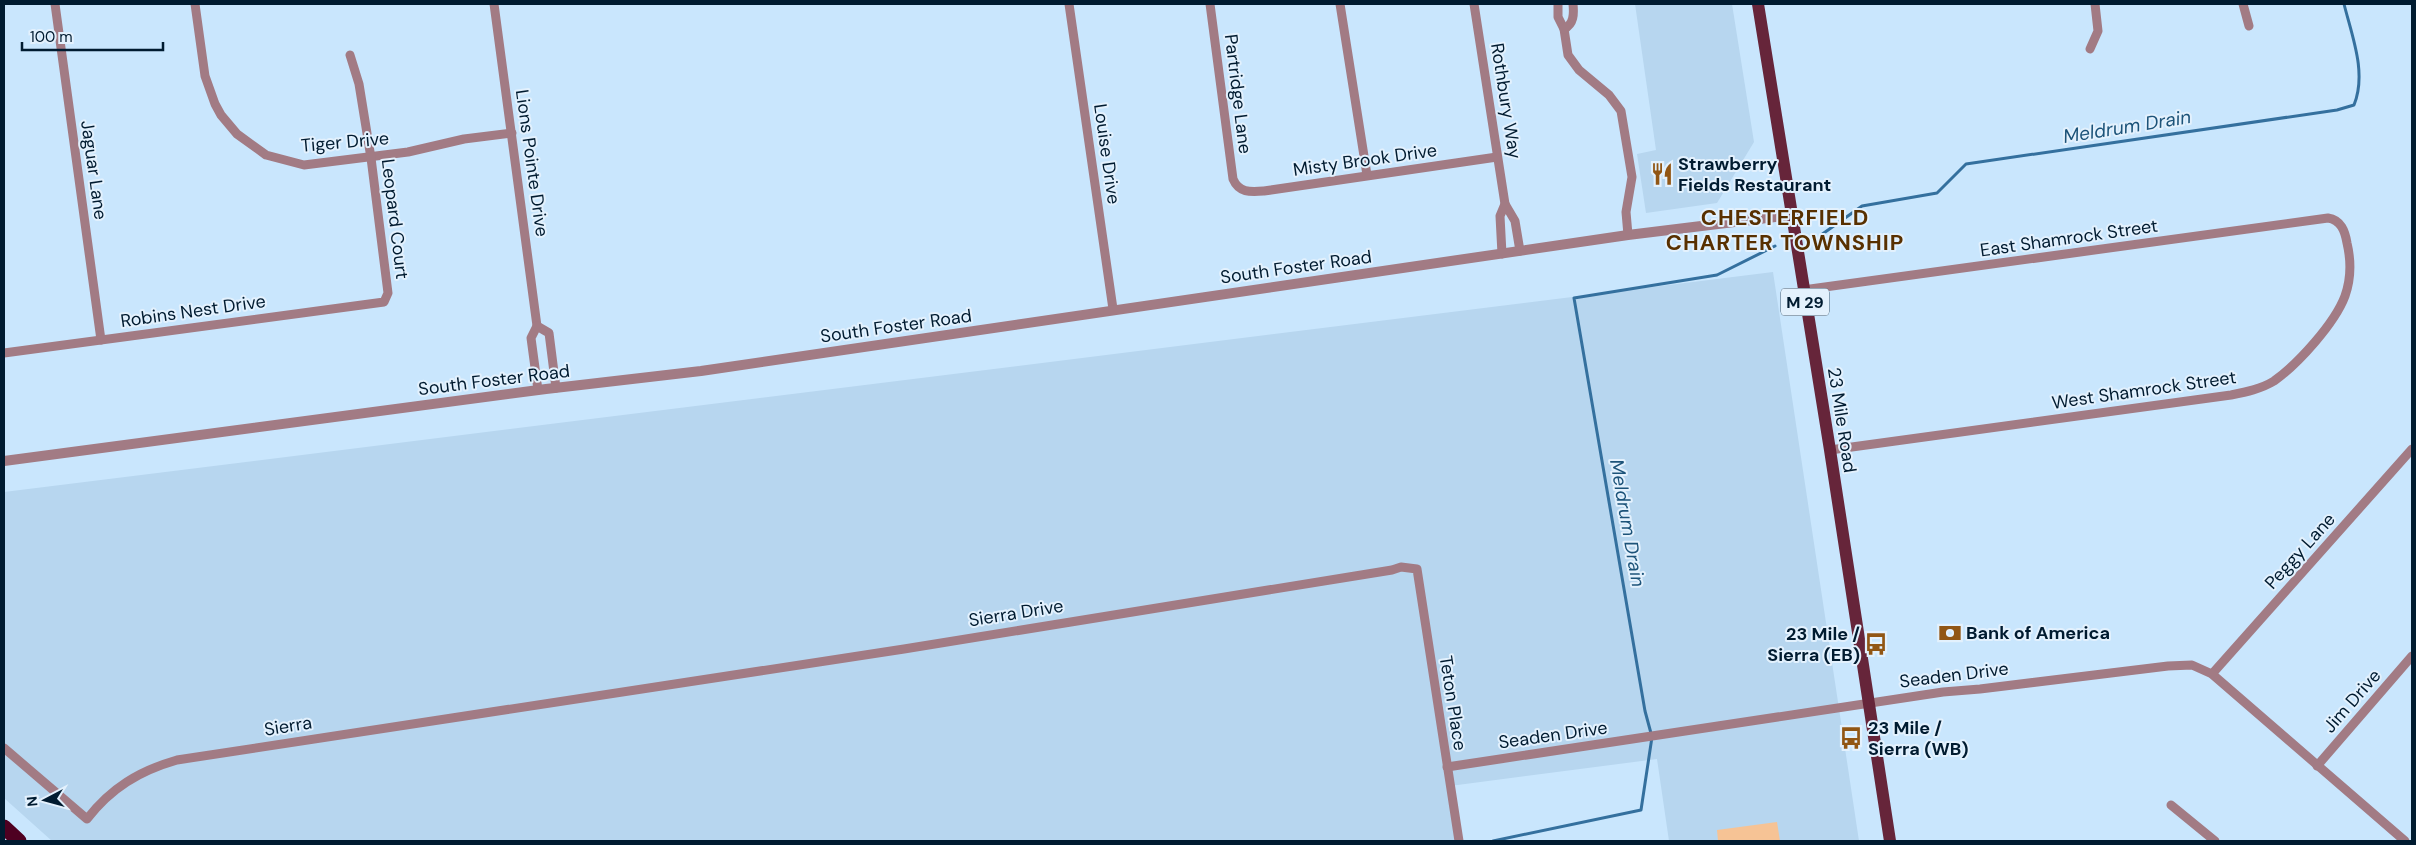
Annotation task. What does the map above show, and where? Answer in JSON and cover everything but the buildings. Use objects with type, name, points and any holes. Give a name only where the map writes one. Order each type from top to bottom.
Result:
[{"type":"highway","points":[[4,827],[19,841]]},
{"type":"main road","name":"23 Mile Road","points":[[1758,4],[1830,450],[1890,841]]},
{"type":"street","name":"Jaguar Lane","points":[[55,4],[101,340]]},
{"type":"street","name":"Tiger Drive","points":[[195,4],[207,85],[221,115],[246,142],[271,157],[304,165],[371,158],[408,152],[464,139],[512,133]]},
{"type":"street","name":"Lions Pointe Drive","points":[[494,4],[537,326]]},
{"type":"street","name":"Louise Drive","points":[[1069,4],[1113,309]]},
{"type":"street","name":"Partridge Lane","points":[[1210,4],[1233,179],[1238,187]]},
{"type":"street","points":[[1340,4],[1367,175]]},
{"type":"street","name":"Rothbury Way","points":[[1474,4],[1505,204],[1515,221],[1520,251]]},
{"type":"street","points":[[1558,4],[1558,17],[1564,29],[1566,48],[1572,62],[1609,95],[1621,111],[1632,177],[1626,212],[1628,235]]},
{"type":"street","points":[[1564,29],[1573,20],[1573,4]]},
{"type":"street","points":[[2090,49],[2098,31],[2095,4]]},
{"type":"street","points":[[2243,4],[2249,26]]},
{"type":"street","name":"Leopard Court","points":[[350,55],[359,84],[371,158],[388,293],[386,300]]},
{"type":"street","name":"Misty Brook Drive","points":[[1238,187],[1248,192],[1264,191],[1497,157]]},
{"type":"street","name":"Rothbury Way","points":[[1502,254],[1500,216],[1505,204]]},
{"type":"street","name":"South Foster Road","points":[[4,461],[538,390],[701,371],[1113,309],[1628,235],[1791,215]]},
{"type":"street","name":"East Shamrock Street","points":[[1803,290],[2322,218],[2338,221]]},
{"type":"street","name":"West Shamrock Street","points":[[1830,450],[2231,395],[2264,386],[2294,364],[2340,308],[2346,294],[2350,264],[2347,240],[2338,221]]},
{"type":"street","name":"Robins Nest Drive","points":[[4,353],[371,304],[386,300]]},
{"type":"street","points":[[538,390],[531,338],[537,326],[549,333],[556,388]]},
{"type":"street","name":"Peggy Lane","points":[[2212,674],[2412,449]]},
{"type":"street","name":"Sierra Drive","points":[[621,691],[1392,570],[1401,566],[1417,569]]},
{"type":"street","name":"Teton Place","points":[[1417,569],[1459,841]]},
{"type":"street","name":"Jim Drive","points":[[2317,766],[2412,656]]},
{"type":"street","name":"Seaden Drive","points":[[1447,767],[1869,702],[1943,692],[2192,665],[2212,674],[2405,841]]},
{"type":"street","name":"Sierra","points":[[4,748],[87,819],[98,805],[122,784],[150,768],[177,760],[621,691]]},
{"type":"street","points":[[2171,805],[2215,841]]},
{"type":"shaded area","points":[[1635,4],[1732,4],[1754,142],[1717,203],[1646,213],[1637,154],[1656,150]]},
{"type":"shaded area","points":[[1773,272],[1859,841],[1669,841],[1657,759],[1450,786],[1458,841],[52,841],[4,798],[4,492]]},
{"type":"shaded area","points":[[1777,822],[1780,841],[1718,841],[1717,830]]},
{"type":"waterway","name":"Meldrum Drain","points":[[1821,235],[1862,206],[1937,193],[1966,164],[2337,110],[2354,105],[2358,93],[2359,67],[2344,4]]},
{"type":"waterway","name":"Meldrum Drain","points":[[1493,841],[1641,810],[1652,737],[1645,711],[1574,298],[1717,275],[1775,246]]},
{"type":"place","name":"Strawberry Fields Restaurant","points":[[1662,174]]},
{"type":"place","name":"Bank of America","points":[[1950,633]]},
{"type":"place","name":"23 Mile / Sierra (EB)","points":[[1876,644]]},
{"type":"place","name":"23 Mile / Sierra (WB)","points":[[1851,738]]},
{"type":"district","name":"CHESTERFIELD CHARTER TOWNSHIP","points":[[1785,230]]}]
